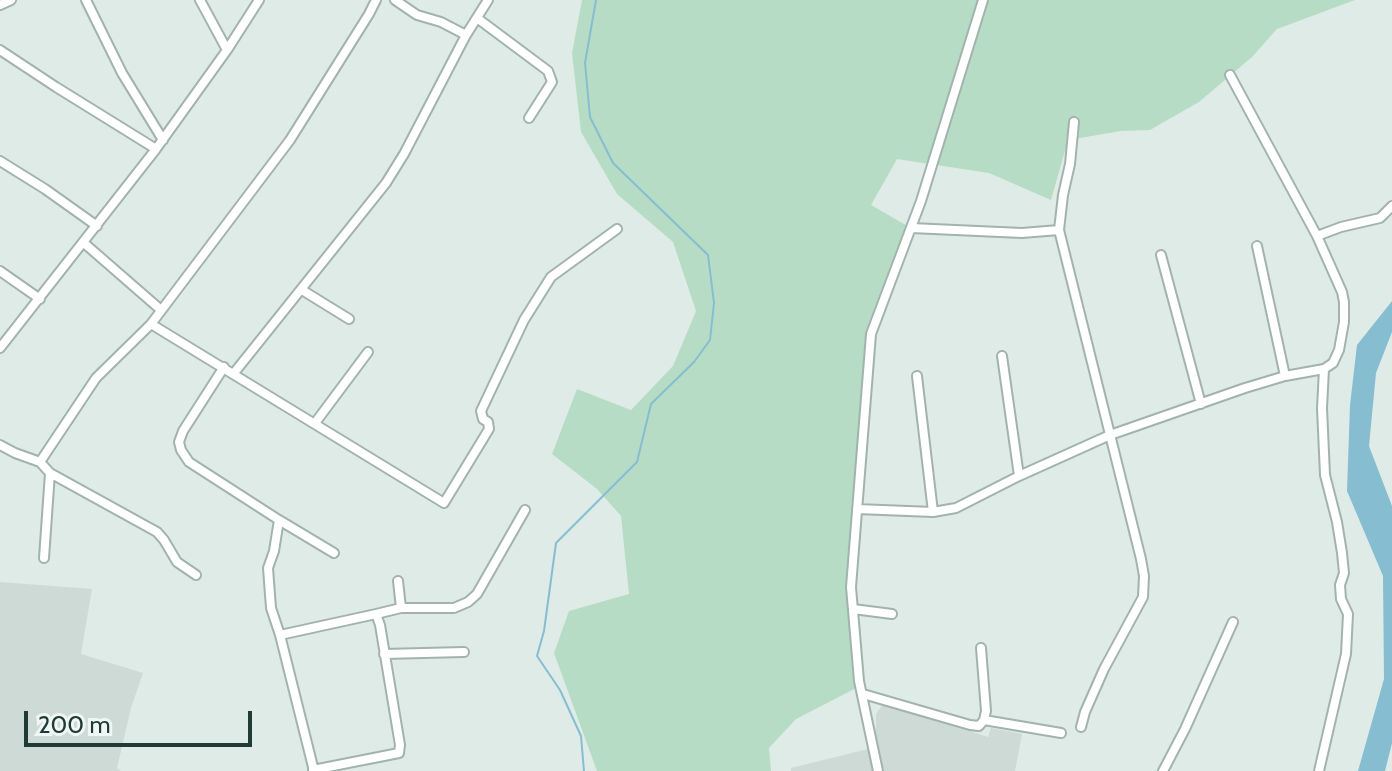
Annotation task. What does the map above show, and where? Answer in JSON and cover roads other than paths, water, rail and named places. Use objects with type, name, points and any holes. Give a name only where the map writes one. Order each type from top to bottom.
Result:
[{"type":"street","points":[[0,5],[11,0]]},
{"type":"street","points":[[86,0],[122,73],[163,140]]},
{"type":"street","points":[[200,0],[227,50]]},
{"type":"street","points":[[1,343],[40,299],[163,140],[259,0]]},
{"type":"street","points":[[40,462],[96,378],[151,324],[290,140],[376,0]]},
{"type":"street","points":[[395,0],[417,15],[441,22],[466,35]]},
{"type":"street","points":[[234,373],[377,195],[398,164],[466,35],[488,0]]},
{"type":"street","points":[[878,771],[859,681],[851,587],[871,334],[921,201],[983,0]]},
{"type":"street","points":[[477,18],[548,71],[552,82],[529,118]]},
{"type":"street","points":[[0,50],[156,149]]},
{"type":"street","points":[[857,509],[933,512],[956,508],[1110,435],[1245,388],[1330,366],[1337,357],[1345,311],[1342,292],[1317,236],[1230,75]]},
{"type":"street","points":[[1074,122],[1059,230],[1141,559],[1144,589],[1143,597],[1104,669],[1081,727]]},
{"type":"street","points":[[0,161],[97,226]]},
{"type":"street","points":[[1317,236],[1380,218],[1392,206]]},
{"type":"street","points":[[911,228],[1022,233],[1059,230]]},
{"type":"street","points":[[151,324],[444,503],[489,429],[481,411],[524,320],[551,277],[617,229]]},
{"type":"street","points":[[84,243],[161,310]]},
{"type":"street","points":[[1257,246],[1285,376]]},
{"type":"street","points":[[1161,255],[1201,404]]},
{"type":"street","points":[[0,271],[40,299]]},
{"type":"street","points":[[302,290],[349,319]]},
{"type":"street","points":[[315,423],[368,352]]},
{"type":"street","points":[[1002,356],[1019,476]]},
{"type":"street","points":[[224,367],[183,431],[179,442],[181,450],[189,462],[334,553]]},
{"type":"street","points":[[1319,771],[1346,654],[1348,614],[1341,599],[1340,585],[1344,573],[1337,522],[1325,475],[1324,369]]},
{"type":"street","points":[[917,376],[933,512]]},
{"type":"street","points":[[0,445],[40,462],[50,473],[157,532],[177,562],[196,575]]},
{"type":"street","points":[[44,558],[50,473]]},
{"type":"street","points":[[280,635],[401,608],[454,608],[468,602],[477,594],[525,510]]},
{"type":"street","points":[[279,520],[268,568],[272,615],[280,635],[314,770],[399,753],[376,614]]},
{"type":"street","points":[[398,581],[401,608]]},
{"type":"street","points":[[853,609],[892,614]]},
{"type":"street","points":[[1163,771],[1233,622]]},
{"type":"street","points":[[863,694],[979,726],[986,711],[981,648]]},
{"type":"street","points":[[384,654],[464,652]]},
{"type":"street","points":[[984,720],[1061,733]]},
{"type":"water","points":[[1392,301],[1392,332],[1376,373],[1369,446],[1392,506],[1392,743],[1385,771],[1358,771],[1384,679],[1383,576],[1347,491],[1350,405],[1357,345]]},
{"type":"waterway","points":[[584,771],[581,736],[560,690],[537,656],[544,631],[556,543],[637,462],[651,404],[694,362],[710,340],[714,303],[708,255],[613,163],[590,117],[585,63],[596,0]]}]
